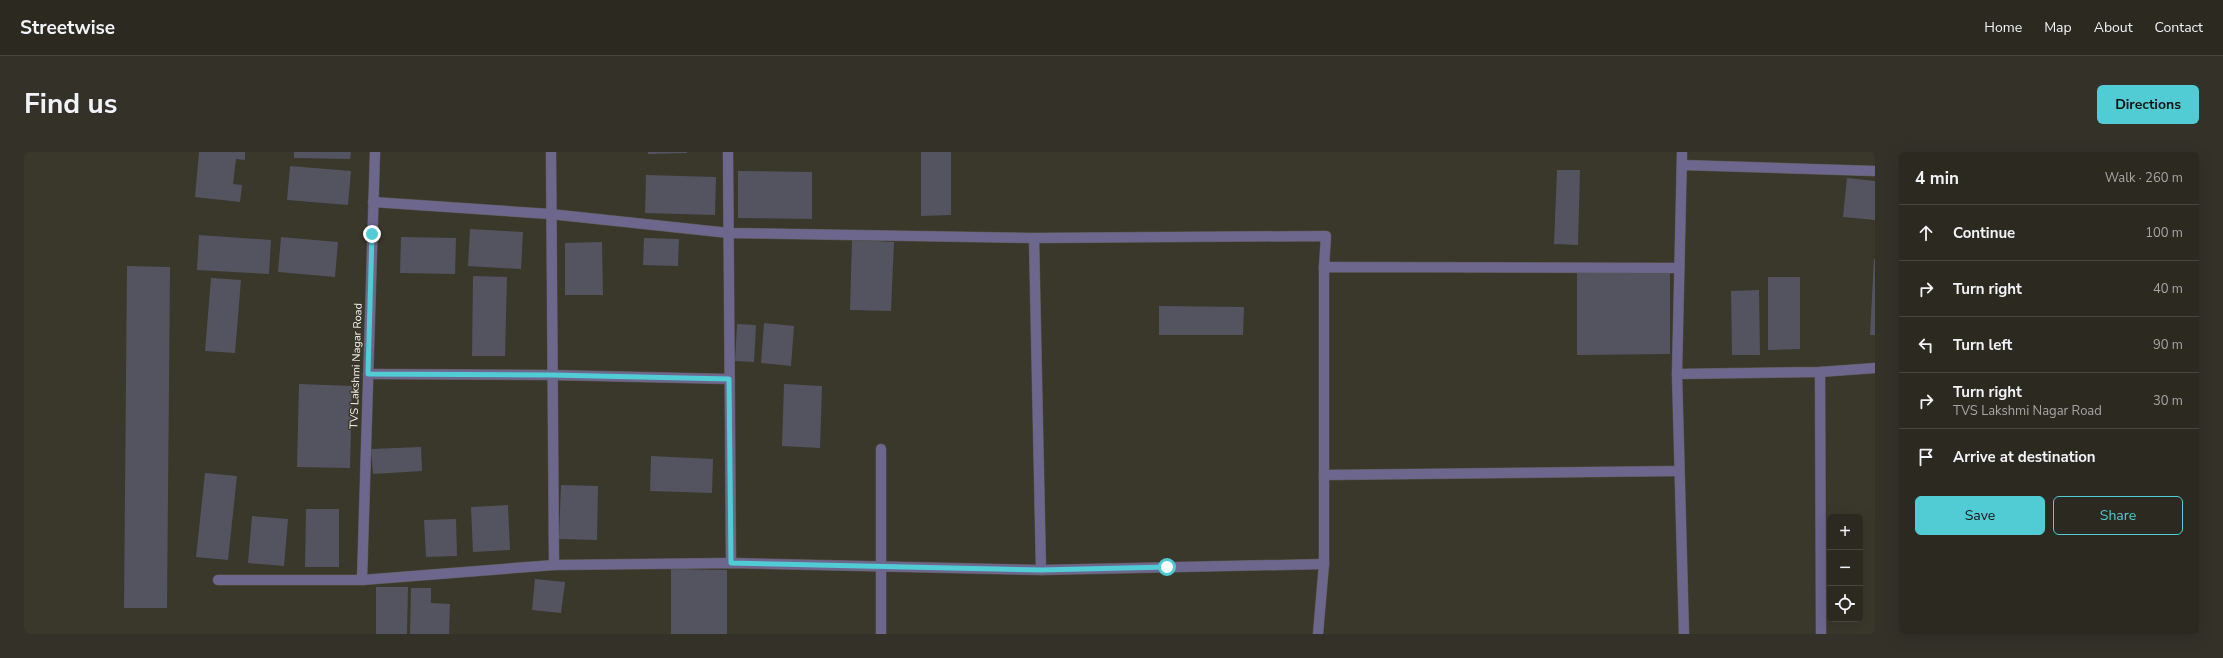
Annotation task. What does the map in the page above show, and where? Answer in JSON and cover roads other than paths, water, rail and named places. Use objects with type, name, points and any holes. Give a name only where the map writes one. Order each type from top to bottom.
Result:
[{"type":"street","name":"TVS Lakshmi Nagar Road","points":[[362,580],[375,152]]},
{"type":"street","points":[[550,152],[554,565]]},
{"type":"street","points":[[728,152],[731,563]]},
{"type":"street","points":[[1682,152],[1677,374],[1684,634]]},
{"type":"street","points":[[1682,165],[1875,171]]},
{"type":"street","points":[[373,202],[550,214],[728,233],[1034,238],[1326,236],[1324,267],[1324,564],[1318,634]]},
{"type":"street","points":[[1034,238],[1041,570]]},
{"type":"street","points":[[1324,267],[1679,268]]},
{"type":"street","points":[[1677,374],[1820,372],[1875,368]]},
{"type":"street","points":[[1820,372],[1821,634]]},
{"type":"street","points":[[368,374],[552,375],[729,379]]},
{"type":"street","points":[[881,449],[881,634]]},
{"type":"street","points":[[1324,475],[1679,471]]},
{"type":"street","points":[[218,580],[362,580],[554,565],[731,563],[1041,570],[1324,564]]}]
